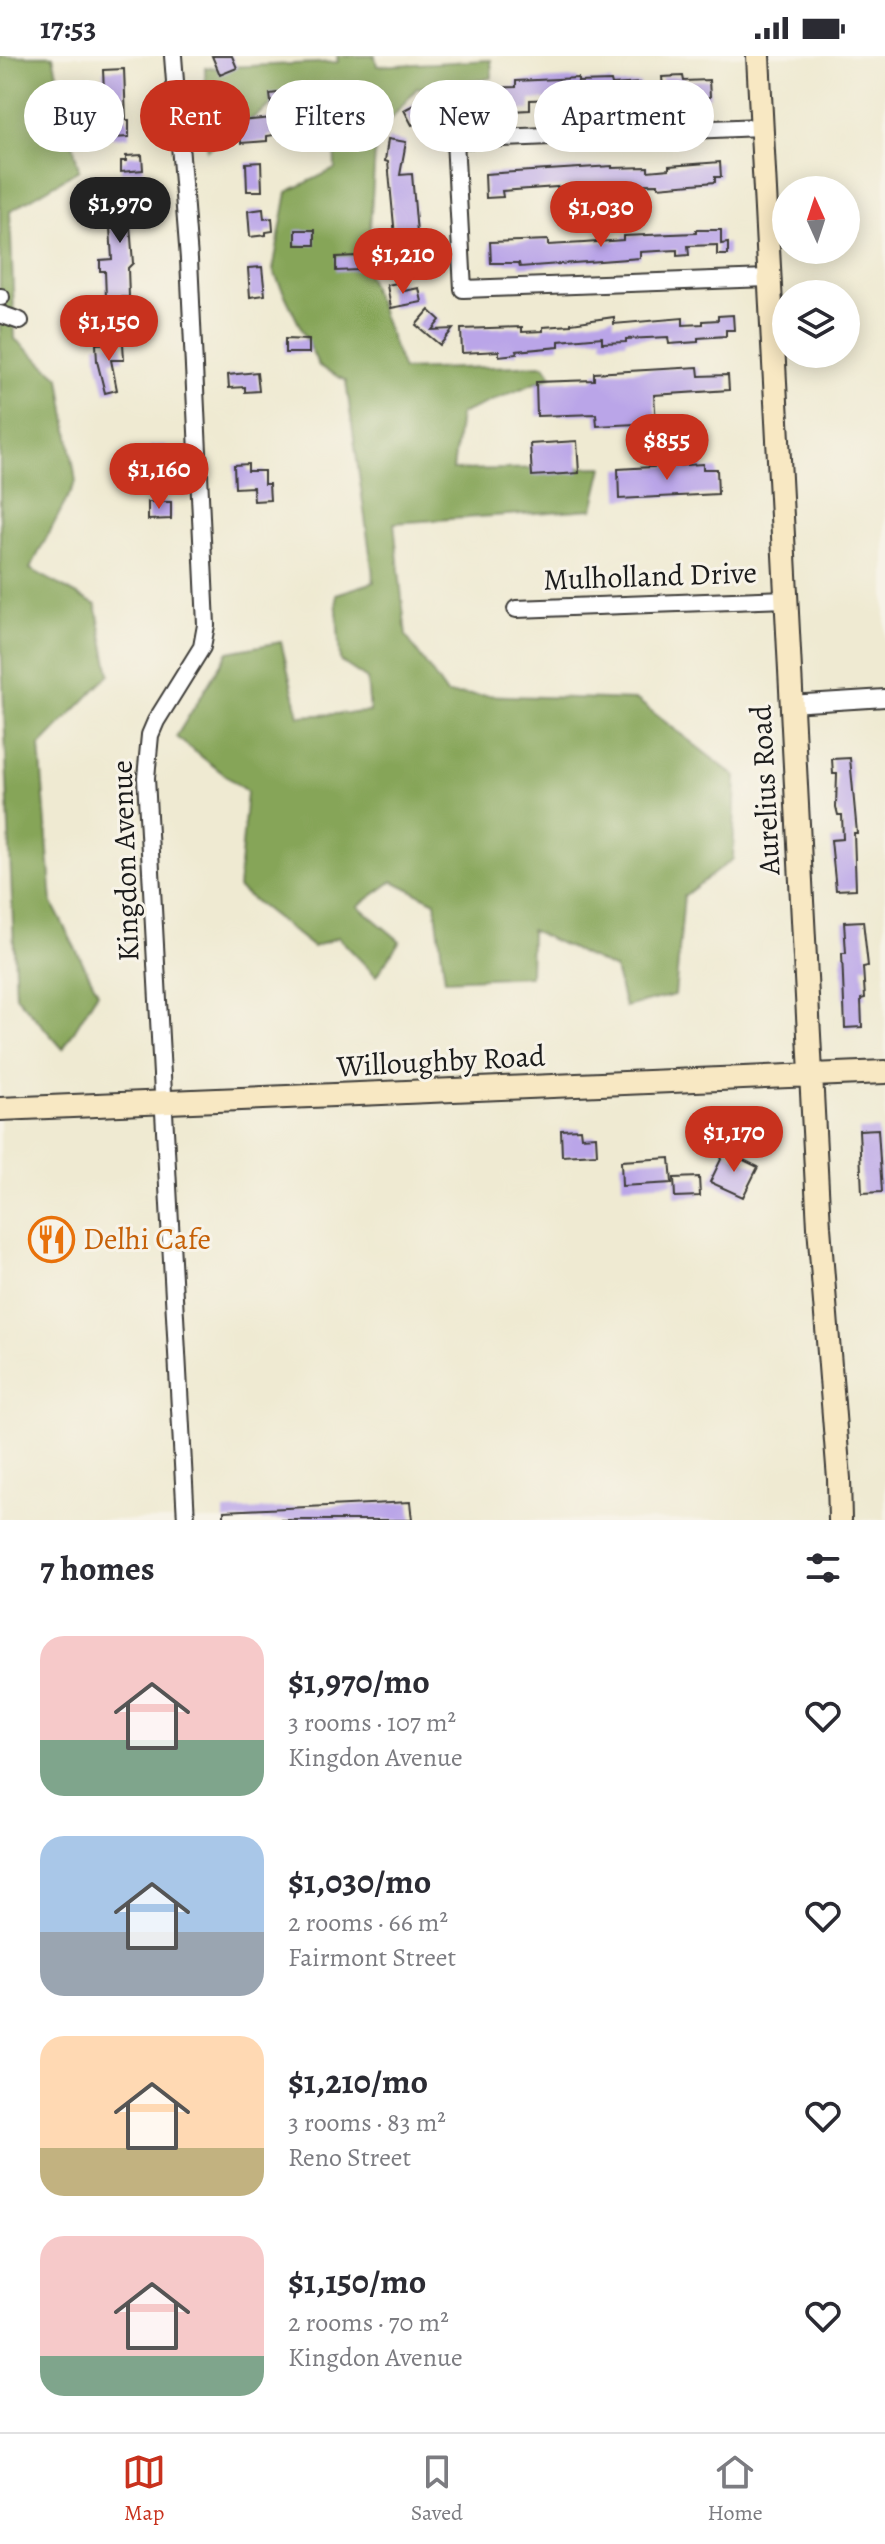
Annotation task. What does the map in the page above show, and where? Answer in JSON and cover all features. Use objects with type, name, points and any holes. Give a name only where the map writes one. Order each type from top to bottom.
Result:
[{"type":"street","name":"Kingdon Avenue","points":[[173,56],[189,259],[206,625],[198,655],[150,735],[146,778],[186,1520]]},
{"type":"street","name":"Aurelius Road","points":[[758,56],[819,1227],[840,1520]]},
{"type":"street","points":[[760,127],[455,140],[463,289],[768,278]]},
{"type":"street","points":[[0,303],[20,321]]},
{"type":"street","name":"Mulholland Drive","points":[[516,609],[786,599]]},
{"type":"street","points":[[790,704],[885,698]]},
{"type":"street","name":"Willoughby Road","points":[[0,1109],[885,1072]]},
{"type":"green space","points":[[0,56],[53,56],[58,80],[24,80],[24,152],[75,152],[79,170],[10,211],[15,339],[60,378],[76,482],[30,569],[96,605],[110,674],[40,746],[52,903],[98,992],[63,1049],[16,996],[0,613]]},
{"type":"green space","points":[[337,56],[375,56],[377,66],[491,60],[492,78],[410,80],[410,96],[394,115],[394,80],[266,80],[266,109],[250,120],[250,80],[205,80],[205,68],[338,62]]},
{"type":"green space","points":[[334,152],[375,152],[367,274],[403,370],[544,365],[552,376],[460,414],[453,470],[603,467],[593,509],[394,523],[406,636],[447,694],[637,700],[736,777],[733,859],[684,896],[675,995],[625,1007],[615,969],[531,930],[530,976],[445,980],[435,902],[393,881],[358,906],[400,941],[376,976],[338,937],[313,947],[238,888],[247,792],[176,737],[228,652],[281,642],[299,716],[370,712],[367,679],[340,661],[336,594],[374,582],[346,381],[319,366],[273,270],[287,192],[335,169]]},
{"type":"building","points":[[212,56],[232,56],[237,68],[220,75]]},
{"type":"building","points":[[124,69],[129,137],[124,137],[124,80],[103,80],[103,70]]},
{"type":"building","points":[[683,76],[684,80],[662,80],[662,77]]},
{"type":"building","points":[[578,78],[578,80],[537,80]]},
{"type":"building","points":[[534,80],[534,100],[530,100],[530,110],[518,111],[518,81]]},
{"type":"building","points":[[410,107],[410,121],[404,110]]},
{"type":"building","points":[[266,119],[266,141],[250,142],[250,120]]},
{"type":"building","points":[[394,140],[406,142],[400,175],[412,174],[419,257],[416,257],[416,267],[398,268],[388,162],[385,161],[386,152],[394,152]]},
{"type":"building","points":[[142,155],[143,170],[121,172],[121,161],[126,161],[126,156]]},
{"type":"building","points":[[261,162],[262,191],[247,191],[246,163]]},
{"type":"building","points":[[720,162],[721,177],[715,177],[715,182],[658,187],[658,184],[584,185],[502,191],[503,197],[486,198],[485,174],[612,166],[648,167],[648,171]]},
{"type":"building","points":[[127,183],[130,211],[139,210],[140,224],[130,225],[133,263],[128,268],[129,297],[106,298],[105,271],[100,271],[100,260],[112,259],[109,212],[115,212],[113,184]]},
{"type":"building","points":[[263,209],[264,219],[272,218],[273,231],[250,237],[248,211]]},
{"type":"building","points":[[296,230],[315,230],[315,245],[296,245]]},
{"type":"building","points":[[696,230],[721,230],[721,244],[728,243],[728,255],[717,255],[717,245],[688,246],[689,255],[677,256],[677,250],[640,252],[640,258],[520,267],[519,263],[491,263],[490,242],[548,240],[548,245],[584,243],[623,240],[623,236],[696,233]]},
{"type":"building","points":[[356,256],[357,270],[336,271],[336,257]]},
{"type":"building","points":[[262,267],[265,295],[250,297],[248,268]]},
{"type":"building","points":[[402,282],[404,291],[419,288],[422,302],[391,308],[387,285]]},
{"type":"building","points":[[429,310],[440,320],[432,330],[453,329],[440,345],[416,325]]},
{"type":"building","points":[[733,315],[734,330],[726,330],[726,336],[698,338],[698,342],[669,344],[668,337],[602,343],[602,337],[559,341],[559,347],[516,351],[517,354],[499,356],[499,351],[462,353],[461,329],[522,327],[522,332],[543,331],[543,327],[614,317],[614,324],[683,318],[683,325],[703,324],[703,321],[718,320],[718,316]]},
{"type":"building","points":[[285,339],[309,340],[309,353],[285,353]]},
{"type":"building","points":[[123,343],[124,360],[111,360],[117,390],[105,393],[96,344]]},
{"type":"building","points":[[698,367],[699,376],[728,375],[729,390],[654,395],[656,423],[597,426],[596,414],[537,416],[536,382],[594,380],[594,373]]},
{"type":"building","points":[[257,372],[259,391],[245,392],[245,387],[229,388],[228,375]]},
{"type":"building","points":[[577,441],[579,473],[532,476],[530,444]]},
{"type":"building","points":[[166,445],[167,465],[151,465],[150,446]]},
{"type":"building","points":[[248,464],[248,471],[264,471],[264,484],[269,484],[270,500],[254,501],[253,487],[235,488],[234,465]]},
{"type":"building","points":[[703,464],[703,469],[717,469],[718,494],[619,499],[618,469]]},
{"type":"building","points":[[148,502],[171,502],[171,519],[148,520]]},
{"type":"building","points":[[850,758],[857,833],[854,833],[856,889],[836,890],[831,840],[843,839],[842,815],[838,815],[836,807],[837,774],[833,774],[832,759]]},
{"type":"building","points":[[863,921],[868,966],[863,967],[865,998],[861,999],[862,1027],[845,1028],[844,922]]},
{"type":"building","points":[[580,1129],[581,1137],[596,1136],[597,1154],[562,1156],[561,1130]]},
{"type":"building","points":[[878,1129],[882,1192],[862,1193],[859,1130]]},
{"type":"building","points":[[725,1151],[758,1167],[743,1197],[710,1182]]},
{"type":"building","points":[[670,1158],[672,1183],[622,1186],[621,1161]]},
{"type":"building","points":[[699,1177],[700,1196],[675,1197],[674,1178]]},
{"type":"building","points":[[410,1502],[412,1520],[224,1520],[224,1511]]},
{"type":"place","name":"Delhi Cafe","points":[[52,1239]]}]
